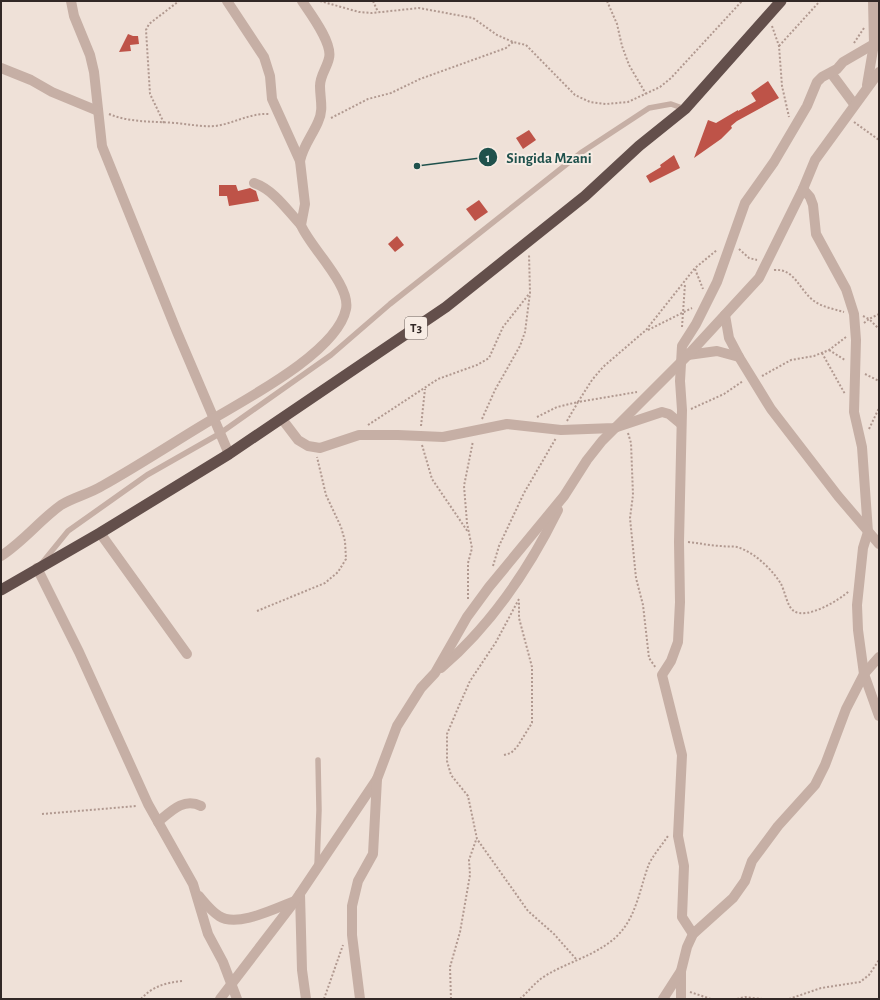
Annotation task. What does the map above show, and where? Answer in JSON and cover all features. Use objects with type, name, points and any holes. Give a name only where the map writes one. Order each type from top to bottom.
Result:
[{"type":"highway","name":"T3","points":[[1,590],[100,533],[229,454],[446,307],[585,196],[639,146],[685,109],[781,1]]},
{"type":"street","points":[[71,1],[74,16],[90,55],[102,146],[219,434],[229,454]]},
{"type":"street","points":[[227,1],[264,57],[270,76],[272,99],[280,114],[291,145],[300,161],[306,204],[301,225]]},
{"type":"street","points":[[300,161],[305,145],[318,123],[322,110],[320,86],[321,76],[330,56],[329,48],[322,32],[302,1]]},
{"type":"street","points":[[866,87],[876,43],[873,1]]},
{"type":"street","points":[[693,934],[682,917],[684,866],[678,836],[682,755],[662,675],[671,661],[678,642],[680,602],[679,542],[682,410],[680,381],[685,358],[682,346],[696,324],[717,282],[745,203],[774,162],[791,134],[807,106],[817,82],[822,77],[831,73],[843,62],[876,43]]},
{"type":"street","points":[[1,68],[31,80],[52,92],[98,111]]},
{"type":"street","points":[[220,999],[298,897],[377,779],[397,726],[421,688],[480,628],[526,569],[564,496],[587,460],[614,428],[685,358],[759,278],[803,190],[815,160],[866,87],[879,72]]},
{"type":"street","points":[[831,73],[854,104]]},
{"type":"street","points":[[1,556],[26,537],[61,506],[77,496],[101,487],[214,420],[292,370],[337,331],[346,308],[343,293],[301,225],[271,193],[262,186],[254,183]]},
{"type":"street","points":[[803,190],[810,198],[813,205],[816,234],[844,284],[854,314],[854,412],[862,447],[868,532],[864,548],[860,579],[858,617],[864,674],[879,716]]},
{"type":"street","points":[[725,315],[729,338],[771,409],[838,496],[879,544]]},
{"type":"street","points":[[685,358],[717,351],[739,357]]},
{"type":"street","points":[[282,419],[298,440],[315,448],[325,447],[359,435],[443,438],[507,424],[561,430],[614,428],[662,412],[669,414],[681,424]]},
{"type":"street","points":[[435,673],[467,617],[489,587],[564,496]]},
{"type":"street","points":[[100,533],[187,654]]},
{"type":"street","points":[[37,568],[79,652],[148,804],[197,893],[216,914],[227,920],[240,920],[298,897]]},
{"type":"street","points":[[681,999],[681,972],[687,947],[693,934],[733,898],[745,881],[752,861],[778,826],[815,785],[825,765],[844,714],[864,674],[879,657]]},
{"type":"street","points":[[360,999],[352,935],[352,906],[358,881],[373,854],[377,779]]},
{"type":"street","points":[[158,822],[183,803],[194,802],[201,806]]},
{"type":"street","points":[[197,893],[208,934],[232,982],[236,999]]},
{"type":"street","points":[[298,897],[302,970],[306,999]]},
{"type":"street","points":[[663,999],[681,972]]},
{"type":"lane","points":[[37,568],[74,527],[147,475],[219,434],[331,355],[390,304],[582,152],[649,108],[671,104],[685,109]]},
{"type":"lane","points":[[317,868],[320,810],[318,760]]},
{"type":"path","points":[[164,123],[150,94],[146,30],[149,24],[179,1]]},
{"type":"path","points":[[320,1],[359,12],[378,12],[419,8],[473,18],[497,35],[513,42],[526,45],[575,95],[590,102],[616,104],[628,102],[646,94],[671,78],[742,1]]},
{"type":"path","points":[[373,1],[378,12]]},
{"type":"path","points":[[607,1],[617,24],[622,46],[629,65],[646,94]]},
{"type":"path","points":[[779,46],[820,1]]},
{"type":"path","points":[[843,62],[873,13]]},
{"type":"path","points":[[769,15],[779,46],[782,86],[788,109],[791,134]]},
{"type":"path","points":[[330,118],[368,99],[391,93],[420,79],[506,48],[513,42]]},
{"type":"path","points":[[98,111],[134,122],[178,123],[196,127],[216,126],[252,115],[280,114]]},
{"type":"path","points":[[847,116],[879,140]]},
{"type":"path","points":[[467,617],[468,563],[472,548],[465,510],[464,486],[475,432],[499,383],[520,346],[525,332],[530,293],[529,241]]},
{"type":"path","points":[[492,568],[499,546],[524,493],[578,402],[592,380],[603,367],[646,330],[695,268],[719,249],[732,243],[749,258],[756,260],[768,260]]},
{"type":"path","points":[[695,268],[699,282],[709,298]]},
{"type":"path","points":[[763,270],[780,269],[786,271],[819,304],[869,319],[879,328]]},
{"type":"path","points":[[682,346],[682,314],[685,282]]},
{"type":"path","points":[[359,435],[371,422],[425,389],[438,379],[477,365],[489,358],[504,327],[530,293]]},
{"type":"path","points":[[646,330],[682,314]]},
{"type":"path","points":[[869,319],[879,314]]},
{"type":"path","points":[[682,410],[693,409],[709,399],[724,394],[791,360],[829,350],[855,331]]},
{"type":"path","points":[[829,350],[854,366]]},
{"type":"path","points":[[822,353],[845,395]]},
{"type":"path","points":[[522,426],[553,408],[656,388]]},
{"type":"path","points":[[425,389],[419,436],[432,479],[469,534]]},
{"type":"path","points":[[862,447],[879,408]]},
{"type":"path","points":[[626,425],[630,443],[633,495],[630,518],[636,578],[643,605],[649,658],[662,675]]},
{"type":"path","points":[[256,611],[325,583],[338,572],[346,559],[345,541],[341,527],[322,483],[315,448]]},
{"type":"path","points":[[679,542],[735,546],[746,551],[765,565],[777,577],[792,610],[801,614],[837,601],[843,597],[860,579]]},
{"type":"path","points":[[504,755],[511,753],[532,723],[532,667],[519,618],[520,595]]},
{"type":"path","points":[[519,599],[496,642],[470,681],[447,734],[447,761],[451,775],[468,796],[476,839],[528,911],[554,934],[577,960]]},
{"type":"path","points":[[42,814],[129,807],[148,804]]},
{"type":"path","points":[[520,999],[544,977],[594,953],[610,942],[626,926],[643,886],[652,859],[670,834]]},
{"type":"path","points":[[451,999],[450,967],[460,932],[470,875],[469,860],[476,839]]},
{"type":"path","points":[[324,999],[342,948],[352,935]]},
{"type":"path","points":[[789,999],[821,988],[860,982],[869,975],[879,960]]},
{"type":"path","points":[[141,999],[154,987],[162,984],[182,981]]},
{"type":"path","points":[[681,988],[710,999]]},
{"type":"path","points":[[737,999],[745,997],[762,999]]},
{"type":"building","points":[[128,34],[138,36],[139,44],[130,45],[131,51],[119,52]]},
{"type":"building","points":[[768,81],[779,98],[737,121],[721,139],[694,158],[708,120],[716,123],[756,101],[751,93]]},
{"type":"building","points":[[529,130],[536,140],[523,149],[516,138]]},
{"type":"building","points":[[674,155],[680,168],[650,183],[646,176],[661,167],[660,165]]},
{"type":"building","points":[[219,185],[236,185],[238,191],[250,188],[256,191],[259,201],[229,206],[227,196],[219,196]]},
{"type":"building","points":[[479,200],[488,212],[475,221],[466,209]]},
{"type":"building","points":[[397,236],[404,245],[395,252],[388,244]]},
{"type":"place","name":"Singida Mzani","points":[[417,166]]}]
